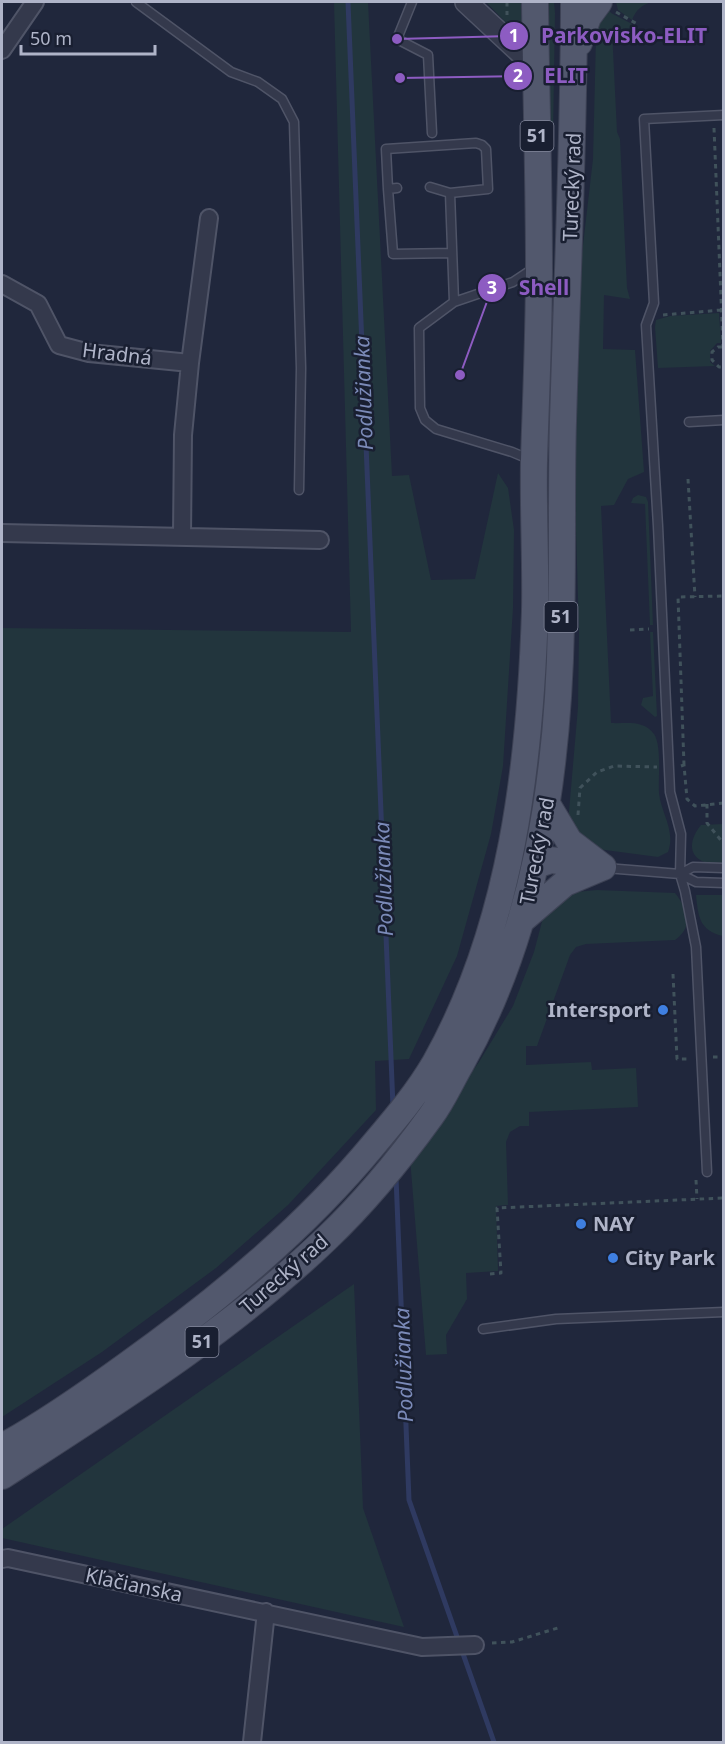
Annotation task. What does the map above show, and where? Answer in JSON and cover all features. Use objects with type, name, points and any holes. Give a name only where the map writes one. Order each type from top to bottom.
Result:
[{"type":"main road","name":"Turecký rad","points":[[2,1447],[88,1393],[217,1298],[319,1206],[407,1105],[436,1061],[469,989],[494,916],[509,859],[524,771],[529,711],[535,610],[534,461],[539,354],[536,2]]},
{"type":"main road","name":"Turecký rad","points":[[2,1476],[187,1353],[240,1313],[324,1242],[380,1180],[435,1111],[477,1035],[494,998],[523,919],[536,865],[547,804],[554,744],[561,629],[562,446],[571,211],[574,2]]},
{"type":"main road","points":[[574,61],[588,17],[607,6]]},
{"type":"main road","points":[[547,804],[569,842],[603,867]]},
{"type":"main road","points":[[509,859],[536,865],[553,878],[565,883]]},
{"type":"main road","points":[[536,865],[551,861],[603,867]]},
{"type":"main road","points":[[523,919],[565,883],[603,867]]},
{"type":"street","points":[[2,50],[35,2]]},
{"type":"street","points":[[466,2],[536,67]]},
{"type":"street","points":[[182,537],[183,435],[208,218]]},
{"type":"street","name":"Hradná","points":[[2,284],[38,304],[59,345],[89,353],[190,363]]},
{"type":"street","points":[[2,532],[320,540]]},
{"type":"street","name":"Kľačianska","points":[[2,1559],[8,1558],[266,1612],[422,1647],[475,1645]]},
{"type":"street","points":[[252,1743],[266,1612]]},
{"type":"lane","points":[[136,2],[231,72],[258,82],[282,99],[294,122],[301,368],[299,490]]},
{"type":"lane","points":[[412,2],[397,39],[428,55],[432,133]]},
{"type":"lane","points":[[707,1172],[696,947],[686,891],[680,874],[681,834],[670,792],[646,325],[654,303],[644,119],[723,115]]},
{"type":"lane","points":[[430,187],[450,193],[488,189],[486,149],[476,143],[386,149],[392,188],[393,255],[452,253]]},
{"type":"lane","points":[[450,193],[454,302]]},
{"type":"lane","points":[[534,461],[436,429],[425,420],[420,408],[419,328],[454,302],[513,282],[539,265]]},
{"type":"lane","points":[[688,422],[723,420]]},
{"type":"lane","points":[[603,867],[680,874],[696,882],[723,883]]},
{"type":"lane","points":[[680,874],[693,867],[723,868]]},
{"type":"lane","points":[[483,1329],[556,1319],[723,1312]]},
{"type":"path","points":[[507,2],[512,2]]},
{"type":"path","points":[[607,6],[639,25]]},
{"type":"path","points":[[723,128],[713,128],[723,346],[712,352],[712,360],[719,367],[723,367]]},
{"type":"path","points":[[650,316],[721,310]]},
{"type":"path","points":[[688,479],[695,597]]},
{"type":"path","points":[[723,596],[678,597],[687,799],[695,806],[723,803]]},
{"type":"path","points":[[630,630],[654,629]]},
{"type":"path","points":[[577,823],[580,788],[597,772],[614,766],[684,765]]},
{"type":"path","points":[[707,804],[707,823],[723,844]]},
{"type":"path","points":[[673,974],[677,1059],[723,1057]]},
{"type":"path","points":[[490,1274],[501,1273],[497,1208],[723,1198]]},
{"type":"path","points":[[475,1645],[512,1642],[561,1627]]},
{"type":"shaded area","points":[[334,2],[368,2],[392,476],[409,475],[431,580],[475,579],[498,473],[508,488],[514,530],[513,608],[503,766],[491,834],[457,956],[409,1059],[375,1061],[376,1110],[288,1205],[216,1268],[102,1352],[2,1417],[2,628],[351,632]]},
{"type":"shaded area","points":[[486,2],[523,2],[523,38],[520,37]]},
{"type":"shaded area","points":[[546,2],[554,2],[555,13],[553,136],[549,136]]},
{"type":"shaded area","points":[[616,2],[652,2],[639,8],[632,20],[618,10]]},
{"type":"shaded area","points":[[607,7],[611,13],[632,24],[632,28],[612,30],[627,288],[630,299],[604,295],[603,349],[635,350],[644,472],[628,479],[614,505],[601,506],[611,723],[640,724],[650,729],[656,739],[659,754],[660,800],[670,837],[668,852],[658,857],[590,848],[568,823],[578,707],[579,631],[573,431],[580,271],[593,159],[596,37],[598,26]]},
{"type":"shaded area","points":[[719,313],[721,343],[717,343],[710,351],[710,362],[715,366],[658,368],[656,320],[670,316]]},
{"type":"shaded area","points":[[638,495],[646,497],[648,502],[653,625],[650,625],[645,504],[631,503]]},
{"type":"shaded area","points":[[650,632],[653,632],[657,716],[655,717],[641,705],[643,698],[653,696]]},
{"type":"shaded area","points":[[723,824],[723,863],[706,863],[698,859],[692,850],[692,845],[698,829],[701,825]]},
{"type":"shaded area","points":[[597,890],[675,893],[686,911],[687,924],[675,940],[586,944],[576,947],[570,955],[537,1046],[526,1046],[526,1065],[591,1062],[592,1070],[636,1068],[638,1107],[529,1112],[529,1126],[520,1126],[510,1132],[506,1142],[508,1205],[496,1206],[498,1271],[466,1273],[467,1299],[446,1335],[447,1354],[426,1355],[410,1158],[479,1062],[513,1006],[534,952],[545,910],[554,900],[576,892]]},
{"type":"shaded area","points":[[696,895],[723,895],[723,936],[715,934],[704,926],[699,915]]},
{"type":"shaded area","points":[[354,1284],[363,1508],[404,1627],[2,1538],[2,1529]]},
{"type":"waterway","name":"Podlužianka","points":[[348,2],[393,1107]]},
{"type":"waterway","name":"Podlužianka","points":[[396,1177],[409,1500],[494,1742]]},
{"type":"place","name":"Parkovisko-ELIT","points":[[397,39]]},
{"type":"place","name":"ELIT","points":[[400,78]]},
{"type":"place","name":"Shell","points":[[460,375]]},
{"type":"place","name":"Intersport","points":[[663,1010]]},
{"type":"place","name":"NAY","points":[[581,1224]]},
{"type":"place","name":"City Park","points":[[613,1258]]}]
